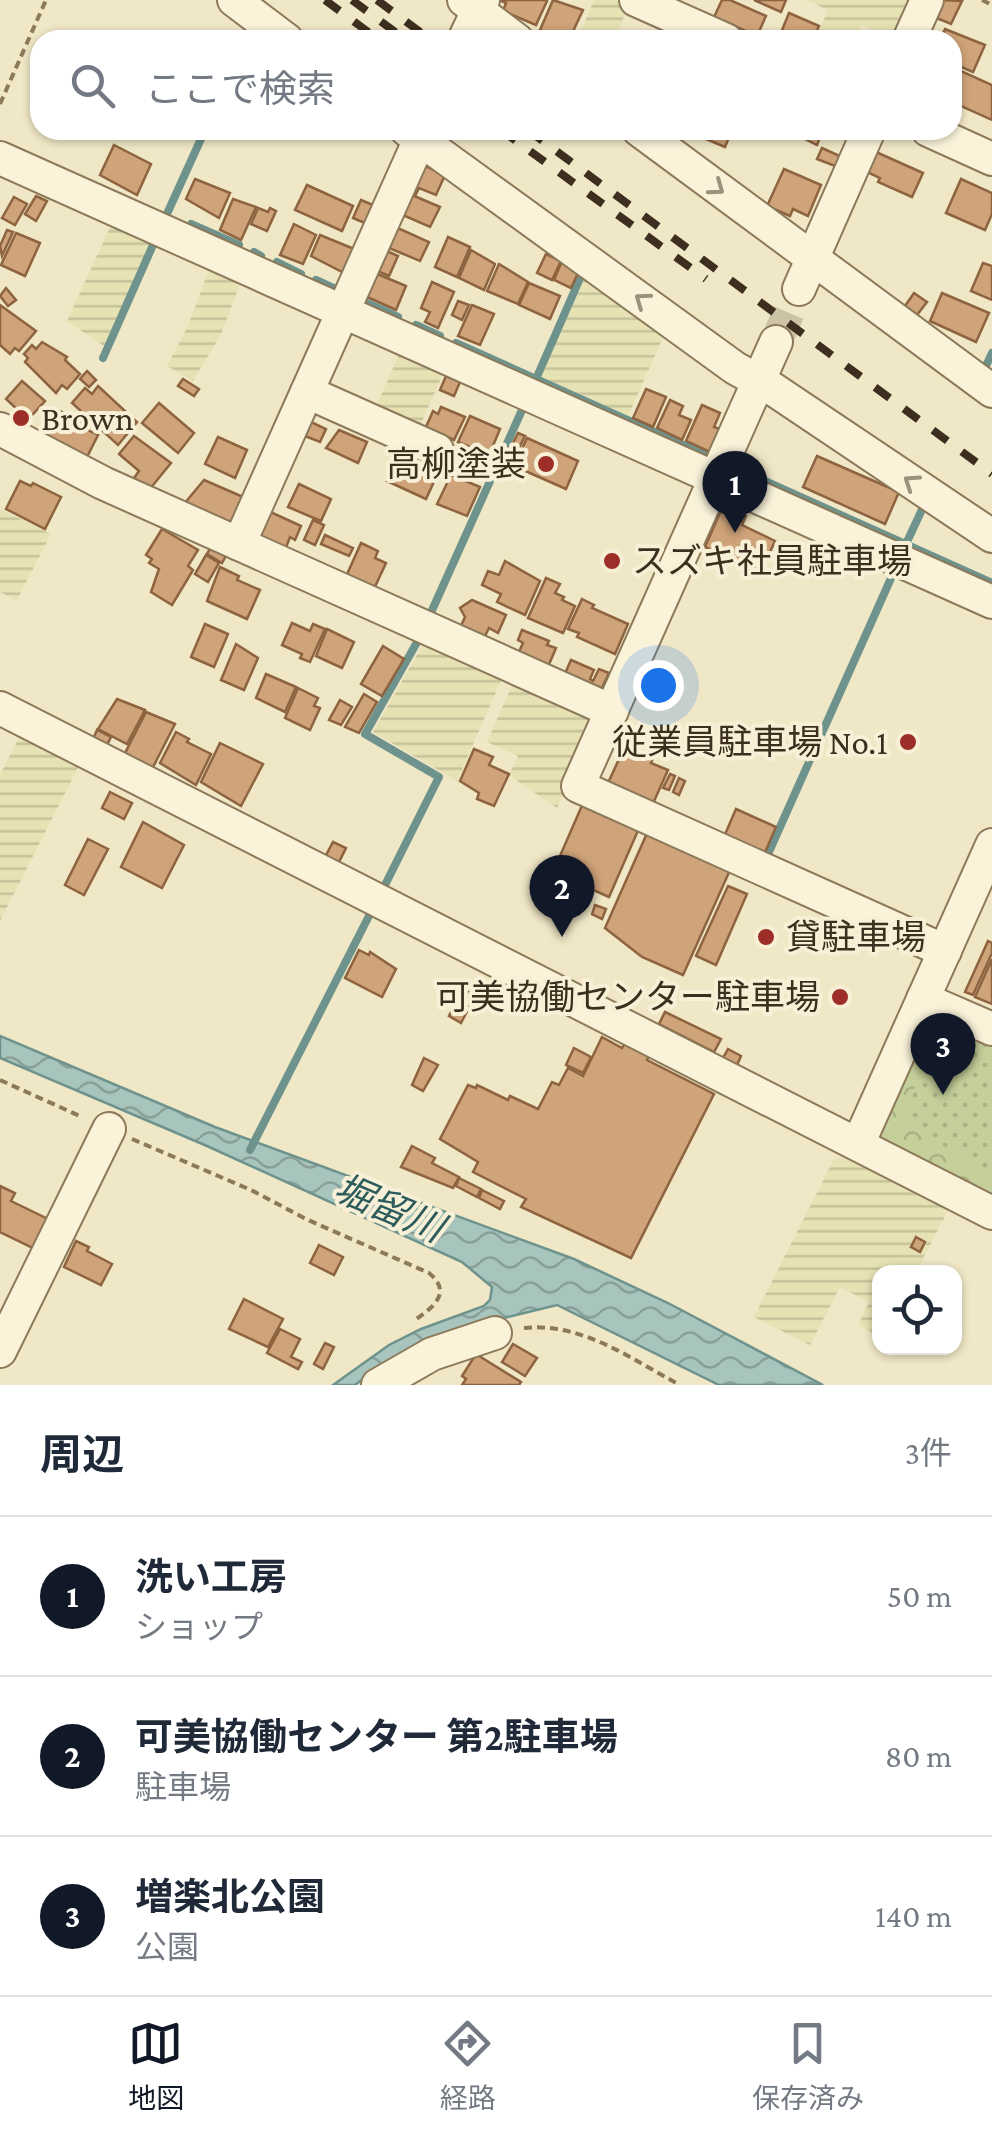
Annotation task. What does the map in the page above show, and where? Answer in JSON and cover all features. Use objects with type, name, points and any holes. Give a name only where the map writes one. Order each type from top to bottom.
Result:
[{"type":"street","points":[[234,0],[274,30]]},
{"type":"street","points":[[636,0],[704,30]]},
{"type":"street","points":[[914,30],[927,0]]},
{"type":"street","points":[[472,13],[501,30]]},
{"type":"street","points":[[239,544],[414,140]]},
{"type":"street","points":[[426,140],[735,368],[992,536]]},
{"type":"street","points":[[653,140],[992,391]]},
{"type":"street","points":[[799,289],[865,140]]},
{"type":"street","points":[[951,140],[992,158]]},
{"type":"street","points":[[0,158],[992,602]]},
{"type":"street","points":[[776,342],[578,786],[945,950]]},
{"type":"street","points":[[307,392],[437,450]]},
{"type":"street","points":[[0,429],[103,483],[612,711]]},
{"type":"street","points":[[0,708],[992,1213]]},
{"type":"street","points":[[864,1132],[945,950],[981,900],[992,845]]},
{"type":"street","points":[[923,999],[992,1029]]},
{"type":"street","points":[[0,1352],[109,1129]]},
{"type":"street","points":[[378,1385],[432,1354],[495,1333]]},
{"type":"path","points":[[33,30],[46,0]]},
{"type":"path","points":[[982,0],[992,4]]},
{"type":"path","points":[[0,104],[30,36]]},
{"type":"path","points":[[0,1080],[429,1273],[440,1282],[442,1292],[438,1302],[416,1320]]},
{"type":"path","points":[[495,1333],[552,1326],[577,1332],[680,1385]]},
{"type":"shaded area","points":[[594,0],[619,0],[629,5],[618,30],[581,30]]},
{"type":"shaded area","points":[[806,0],[917,0],[901,30],[873,30],[862,25],[859,30],[819,30],[828,10]]},
{"type":"shaded area","points":[[112,223],[152,241],[104,346],[67,321]]},
{"type":"shaded area","points":[[210,267],[241,281],[221,334],[193,381],[167,366],[188,326]]},
{"type":"shaded area","points":[[586,275],[665,333],[628,416],[540,377]]},
{"type":"shaded area","points":[[400,352],[444,372],[419,428],[375,409]]},
{"type":"shaded area","points":[[0,509],[51,534],[17,600],[0,592]]},
{"type":"shaded area","points":[[426,639],[504,674],[457,781],[373,732]]},
{"type":"shaded area","points":[[515,679],[596,721],[557,808],[509,775],[518,756],[487,742]]},
{"type":"shaded area","points":[[24,728],[83,758],[0,921],[0,775]]},
{"type":"shaded area","points":[[843,1158],[953,1201],[920,1265],[872,1265],[872,1332],[858,1325],[869,1302],[840,1287],[810,1345],[754,1317],[834,1159]]},
{"type":"green space","points":[[941,1016],[992,1039],[992,1205],[882,1149],[926,1022]]},
{"type":"green space","points":[[917,1051],[927,1056],[927,1062],[906,1108],[908,1126],[992,1173],[992,1205],[882,1149],[876,1135]]},
{"type":"water","name":"堀留川","points":[[0,1036],[215,1127],[574,1259],[668,1303],[823,1385],[719,1385],[557,1305],[459,1329],[355,1385],[333,1385],[389,1345],[484,1306],[490,1300],[492,1287],[462,1262],[207,1146],[0,1058]]},
{"type":"building","points":[[499,0],[547,1],[536,25],[503,11],[506,3]]},
{"type":"building","points":[[553,0],[583,10],[574,30],[540,30]]},
{"type":"building","points":[[722,0],[766,16],[760,30],[743,30],[714,17]]},
{"type":"building","points":[[754,0],[786,0],[781,12]]},
{"type":"building","points":[[941,0],[962,1],[951,24],[934,17]]},
{"type":"building","points":[[789,13],[819,26],[817,30],[782,30]]},
{"type":"building","points":[[962,36],[985,45],[973,72],[962,67]]},
{"type":"building","points":[[962,72],[992,85],[992,120],[962,106]]},
{"type":"building","points":[[708,140],[728,140],[725,147]]},
{"type":"building","points":[[114,145],[151,164],[137,195],[100,175]]},
{"type":"building","points":[[822,148],[844,158],[840,168],[817,159]]},
{"type":"building","points":[[876,152],[923,173],[912,197],[878,182],[880,178],[867,172]]},
{"type":"building","points":[[419,163],[445,175],[436,195],[419,188],[416,194],[407,190]]},
{"type":"building","points":[[784,169],[821,185],[808,216],[793,209],[790,216],[767,206]]},
{"type":"building","points":[[195,179],[230,193],[219,218],[186,199]]},
{"type":"building","points":[[961,179],[992,193],[992,214],[985,230],[946,213]]},
{"type":"building","points":[[307,185],[353,206],[342,231],[295,210]]},
{"type":"building","points":[[405,192],[440,207],[430,227],[396,212]]},
{"type":"building","points":[[36,196],[47,201],[36,221],[25,214]]},
{"type":"building","points":[[14,197],[27,204],[15,225],[2,218]]},
{"type":"building","points":[[233,199],[256,207],[241,240],[220,230]]},
{"type":"building","points":[[361,200],[380,208],[372,226],[353,218]]},
{"type":"building","points":[[258,208],[276,211],[267,231],[251,224]]},
{"type":"building","points":[[294,224],[316,235],[303,264],[280,255]]},
{"type":"building","points":[[391,225],[429,242],[420,261],[382,245]]},
{"type":"building","points":[[7,230],[13,232],[2,256],[0,246]]},
{"type":"building","points":[[16,233],[40,243],[25,276],[1,265]]},
{"type":"building","points":[[320,235],[359,251],[348,275],[311,256]]},
{"type":"building","points":[[448,237],[470,247],[457,277],[435,267]]},
{"type":"building","points":[[382,249],[398,256],[389,276],[373,269]]},
{"type":"building","points":[[471,250],[495,264],[484,290],[459,278]]},
{"type":"building","points":[[546,254],[561,261],[552,280],[537,273]]},
{"type":"building","points":[[562,261],[580,269],[571,288],[554,280]]},
{"type":"building","points":[[983,263],[992,266],[992,300],[971,291]]},
{"type":"building","points":[[499,264],[528,282],[518,304],[487,291]]},
{"type":"building","points":[[375,273],[406,286],[396,310],[365,296]]},
{"type":"building","points":[[432,282],[454,292],[438,328],[425,322],[430,312],[421,308]]},
{"type":"building","points":[[529,283],[560,296],[550,319],[519,305]]},
{"type":"building","points":[[6,288],[16,300],[8,306],[0,296]]},
{"type":"building","points":[[914,293],[927,302],[917,315],[905,306]]},
{"type":"building","points":[[942,293],[989,313],[976,342],[930,321]]},
{"type":"building","points":[[458,301],[469,305],[462,320],[452,315]]},
{"type":"building","points":[[0,305],[36,331],[19,351],[15,348],[10,354],[0,345]]},
{"type":"building","points":[[472,305],[494,314],[480,345],[458,336]]},
{"type":"building","points":[[42,342],[67,357],[65,360],[80,374],[67,389],[62,385],[56,393],[25,362],[28,358],[24,354],[32,345],[36,349]]},
{"type":"building","points":[[87,371],[96,380],[89,387],[80,379]]},
{"type":"building","points":[[446,376],[460,382],[454,396],[440,390]]},
{"type":"building","points":[[183,379],[199,389],[194,396],[178,386]]},
{"type":"building","points":[[22,381],[45,401],[22,426],[12,417],[18,410],[6,399]]},
{"type":"building","points":[[98,386],[137,422],[118,445],[72,403],[85,388],[92,394]]},
{"type":"building","points":[[646,389],[666,397],[653,427],[633,418]]},
{"type":"building","points":[[670,400],[683,406],[679,415],[691,420],[682,440],[657,428]]},
{"type":"building","points":[[159,403],[194,433],[178,453],[142,423]]},
{"type":"building","points":[[702,405],[720,413],[714,427],[720,429],[710,452],[686,441]]},
{"type":"building","points":[[441,407],[465,417],[454,440],[426,427],[433,411],[438,414]]},
{"type":"building","points":[[58,410],[90,426],[88,430],[98,435],[85,461],[43,439]]},
{"type":"building","points":[[470,416],[500,429],[489,455],[458,442]]},
{"type":"building","points":[[311,422],[326,429],[320,442],[305,436]]},
{"type":"building","points":[[339,430],[367,442],[358,463],[326,448]]},
{"type":"building","points":[[518,433],[525,436],[518,450],[511,447]]},
{"type":"building","points":[[134,436],[171,463],[149,490],[134,478],[139,471],[119,454]]},
{"type":"building","points":[[218,437],[247,450],[235,478],[205,464]]},
{"type":"building","points":[[527,438],[578,461],[566,489],[514,466]]},
{"type":"building","points":[[509,448],[519,453],[514,464],[504,459]]},
{"type":"building","points":[[817,456],[899,492],[885,524],[803,487]]},
{"type":"building","points":[[418,466],[437,475],[426,499],[387,481],[393,467],[414,476]]},
{"type":"building","points":[[451,475],[480,487],[467,516],[437,504]]},
{"type":"building","points":[[204,480],[250,500],[238,528],[184,504]]},
{"type":"building","points":[[20,481],[61,497],[45,529],[6,509]]},
{"type":"building","points":[[299,484],[331,499],[321,521],[288,507]]},
{"type":"building","points":[[723,506],[746,516],[742,525],[775,541],[761,572],[705,547]]},
{"type":"building","points":[[266,510],[301,526],[295,540],[290,537],[285,550],[255,536]]},
{"type":"building","points":[[313,520],[324,525],[315,545],[304,540]]},
{"type":"building","points":[[162,529],[198,550],[188,566],[193,570],[172,605],[151,592],[159,569],[149,563],[152,559],[146,555]]},
{"type":"building","points":[[325,535],[353,548],[349,556],[321,544]]},
{"type":"building","points":[[361,543],[378,551],[375,558],[386,563],[372,593],[344,581]]},
{"type":"building","points":[[212,545],[227,554],[222,563],[207,554]]},
{"type":"building","points":[[206,555],[219,563],[208,582],[195,574]]},
{"type":"building","points":[[505,561],[540,581],[525,615],[497,602],[501,594],[482,585],[488,571],[499,575]]},
{"type":"building","points":[[220,567],[260,590],[247,619],[207,601]]},
{"type":"building","points":[[546,578],[560,584],[555,593],[575,606],[563,633],[528,618]]},
{"type":"building","points":[[582,599],[594,605],[592,608],[628,624],[615,654],[568,629]]},
{"type":"building","points":[[472,600],[506,615],[498,633],[489,628],[484,638],[459,630],[465,617],[460,608]]},
{"type":"building","points":[[292,623],[310,631],[313,624],[325,629],[310,662],[282,645]]},
{"type":"building","points":[[205,624],[228,634],[214,667],[191,657]]},
{"type":"building","points":[[327,629],[354,642],[342,668],[316,656]]},
{"type":"building","points":[[522,630],[556,648],[547,669],[517,656],[523,643],[518,640]]},
{"type":"building","points":[[236,644],[258,658],[244,690],[221,680]]},
{"type":"building","points":[[383,646],[404,659],[382,696],[361,684]]},
{"type":"building","points":[[571,660],[594,670],[590,679],[593,681],[599,669],[609,673],[602,688],[596,692],[563,678]]},
{"type":"building","points":[[266,674],[296,687],[285,712],[256,698]]},
{"type":"building","points":[[298,688],[318,698],[314,706],[320,708],[310,730],[285,718]]},
{"type":"building","points":[[364,694],[377,702],[359,733],[345,727]]},
{"type":"building","points":[[117,699],[145,710],[127,744],[98,729]]},
{"type":"building","points":[[340,700],[352,707],[341,725],[329,720]]},
{"type":"building","points":[[146,712],[175,724],[150,773],[122,759]]},
{"type":"building","points":[[97,730],[111,737],[104,751],[91,744]]},
{"type":"building","points":[[176,732],[211,754],[196,785],[160,763]]},
{"type":"building","points":[[220,743],[263,764],[241,806],[201,782]]},
{"type":"building","points":[[625,746],[653,758],[651,763],[668,770],[651,808],[608,783]]},
{"type":"building","points":[[474,749],[493,757],[489,765],[509,774],[494,806],[477,799],[479,793],[460,781]]},
{"type":"building","points":[[670,774],[675,776],[669,790],[663,788]]},
{"type":"building","points":[[679,778],[685,781],[679,795],[673,792]]},
{"type":"building","points":[[110,792],[132,803],[124,819],[102,808]]},
{"type":"building","points":[[584,801],[640,826],[609,897],[553,872]]},
{"type":"building","points":[[736,809],[776,827],[763,857],[723,839]]},
{"type":"building","points":[[143,822],[184,845],[162,888],[121,867]]},
{"type":"building","points":[[648,831],[731,868],[683,975],[642,957],[605,928]]},
{"type":"building","points":[[88,839],[108,849],[84,895],[65,885]]},
{"type":"building","points":[[333,842],[346,848],[337,866],[324,859]]},
{"type":"building","points":[[728,886],[747,894],[716,965],[696,956]]},
{"type":"building","points":[[595,905],[606,909],[602,919],[592,914]]},
{"type":"building","points":[[988,941],[992,943],[992,953],[973,995],[965,992]]},
{"type":"building","points":[[359,950],[369,955],[370,952],[396,969],[382,997],[345,978]]},
{"type":"building","points":[[992,959],[992,1004],[975,997]]},
{"type":"building","points":[[463,989],[475,996],[461,1023],[449,1016]]},
{"type":"building","points":[[665,1012],[721,1039],[714,1052],[659,1024]]},
{"type":"building","points":[[602,1037],[622,1048],[626,1041],[650,1054],[647,1060],[714,1094],[631,1258],[521,1207],[526,1199],[473,1172],[478,1162],[440,1139],[468,1085],[477,1085],[508,1100],[510,1096],[538,1109],[552,1082],[559,1085],[568,1068],[583,1076]]},
{"type":"building","points":[[574,1048],[591,1057],[583,1073],[566,1065]]},
{"type":"building","points":[[728,1049],[741,1056],[737,1065],[723,1058]]},
{"type":"building","points":[[424,1058],[438,1065],[423,1091],[412,1085]]},
{"type":"building","points":[[412,1146],[435,1158],[432,1163],[459,1177],[453,1188],[401,1167]]},
{"type":"building","points":[[459,1178],[481,1189],[477,1197],[456,1186]]},
{"type":"building","points":[[0,1186],[15,1193],[11,1201],[48,1219],[33,1248],[0,1232]]},
{"type":"building","points":[[482,1190],[504,1201],[500,1209],[479,1198]]},
{"type":"building","points":[[916,1237],[925,1242],[920,1252],[911,1247]]},
{"type":"building","points":[[76,1241],[112,1264],[101,1285],[64,1267]]},
{"type":"building","points":[[319,1245],[343,1257],[334,1275],[310,1263]]},
{"type":"building","points":[[244,1299],[283,1319],[268,1347],[229,1329]]},
{"type":"building","points":[[280,1329],[300,1339],[291,1357],[302,1362],[298,1369],[267,1353]]},
{"type":"building","points":[[325,1343],[334,1347],[323,1369],[314,1364]]},
{"type":"building","points":[[513,1344],[537,1358],[525,1376],[502,1362]]},
{"type":"building","points":[[476,1354],[521,1382],[519,1385],[462,1385],[466,1379],[462,1376]]},
{"type":"waterway","points":[[249,30],[253,22]]},
{"type":"waterway","points":[[166,216],[200,140]]},
{"type":"waterway","points":[[191,224],[239,245]]},
{"type":"waterway","points":[[103,358],[153,245]]},
{"type":"waterway","points":[[254,252],[261,256]]},
{"type":"waterway","points":[[277,262],[301,274]]},
{"type":"waterway","points":[[536,379],[581,276]]},
{"type":"waterway","points":[[316,280],[340,291]]},
{"type":"waterway","points":[[360,300],[398,317]]},
{"type":"waterway","points":[[416,325],[440,336]]},
{"type":"waterway","points":[[456,343],[712,458]]},
{"type":"waterway","points":[[985,368],[992,353]]},
{"type":"waterway","points":[[429,617],[522,410]]},
{"type":"waterway","points":[[734,467],[992,583]]},
{"type":"waterway","points":[[906,544],[925,503]]},
{"type":"waterway","points":[[768,854],[892,576]]},
{"type":"waterway","points":[[382,891],[439,777],[365,734],[420,637]]},
{"type":"waterway","points":[[250,1150],[373,908]]},
{"type":"tunnel","points":[[776,342],[799,289]]},
{"type":"railway","points":[[325,0],[366,30]]},
{"type":"railway","points":[[352,0],[392,30]]},
{"type":"railway","points":[[377,0],[418,30]]},
{"type":"railway","points":[[515,140],[706,279]]},
{"type":"railway","points":[[541,140],[992,474]]},
{"type":"place","name":"Brown","points":[[21,418]]},
{"type":"place","name":"高柳塗装","points":[[546,464]]},
{"type":"place","name":"洗い工房","points":[[735,533]]},
{"type":"place","name":"スズキ社員駐車場","points":[[612,561]]},
{"type":"place","name":"従業員駐車場 No.1","points":[[908,742]]},
{"type":"place","name":"可美協働センター 第2駐車場","points":[[562,937]]},
{"type":"place","name":"貸駐車場","points":[[766,937]]},
{"type":"place","name":"可美協働センター駐車場","points":[[840,997]]},
{"type":"place","name":"増楽北公園","points":[[943,1095]]}]
